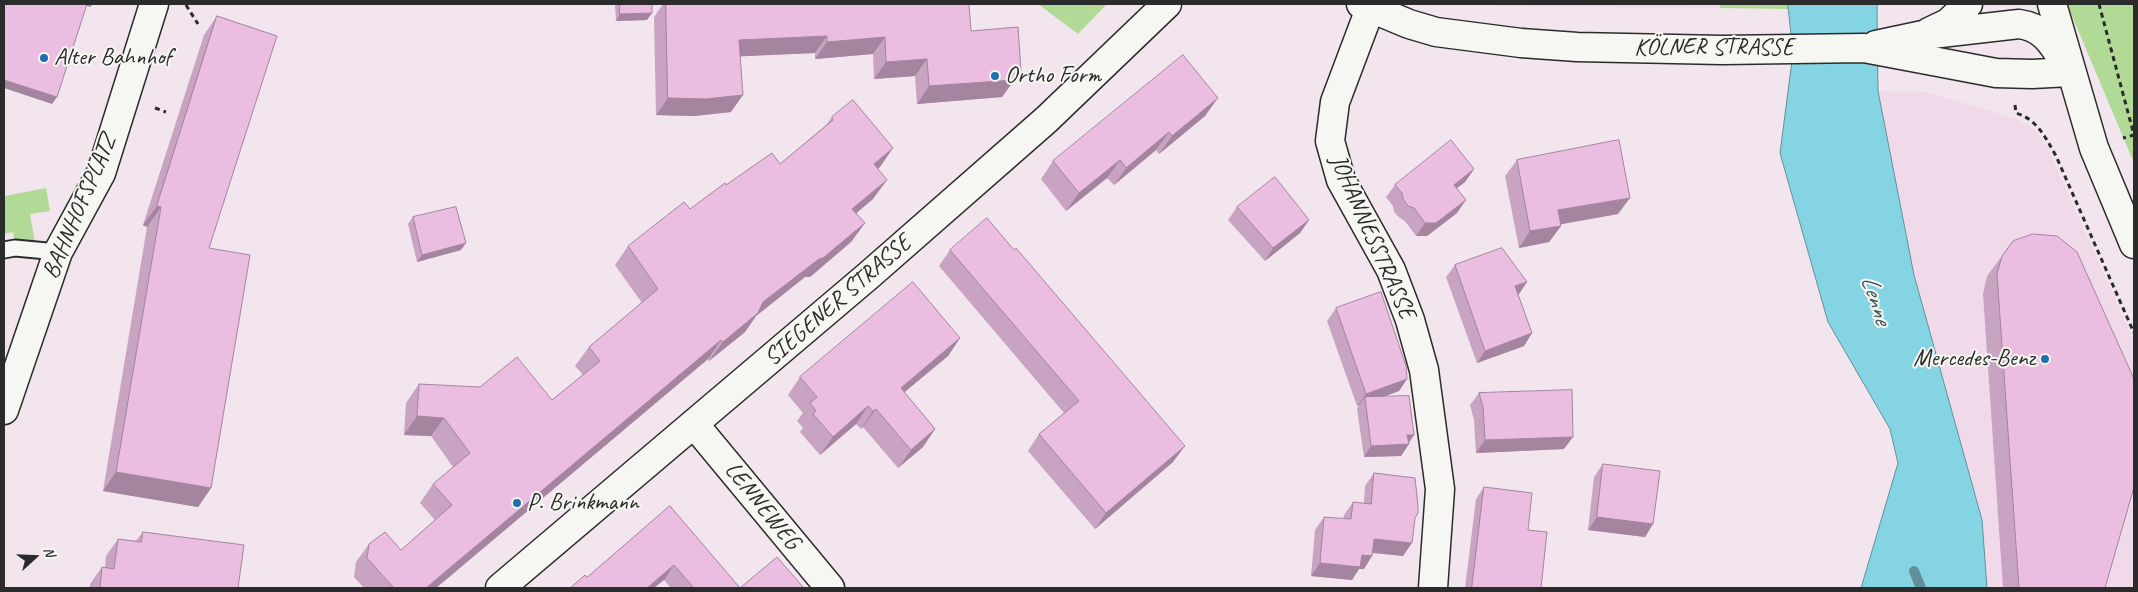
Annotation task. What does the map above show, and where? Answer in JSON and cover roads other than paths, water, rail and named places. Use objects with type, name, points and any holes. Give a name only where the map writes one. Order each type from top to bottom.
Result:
[{"type":"main road","name":"BAHNHOFSPLATZ","points":[[4,410],[58,252],[101,173],[154,4]]},
{"type":"main road","name":"SIEGENER STRASSE","points":[[500,588],[868,276],[1046,120],[1167,4]]},
{"type":"main road","points":[[1923,35],[1948,23],[1968,4]]},
{"type":"main road","points":[[2052,4],[2070,72],[2094,148],[2134,244]]},
{"type":"main road","name":"KÖLNER STRASSE","points":[[1366,6],[1409,24],[1436,32],[1464,37],[1577,48],[1722,50],[1864,48],[2003,74],[2070,72]]},
{"type":"main road","name":"JOHANNESSTRASSE","points":[[1366,6],[1335,102],[1330,141],[1342,180],[1391,270],[1410,320],[1424,370],[1440,489],[1433,588]]},
{"type":"main road","points":[[1864,48],[1923,35],[2019,24],[2032,26],[2053,44],[2070,72]]},
{"type":"main road","name":"LENNEWEG","points":[[694,424],[830,588]]},
{"type":"lane","points":[[4,250],[15,248],[58,252]]},
{"type":"water","name":"Lenne","points":[[1788,4],[1877,4],[1878,91],[1914,275],[1982,520],[1987,588],[1921,588],[1919,583],[1917,588],[1861,588],[1898,463],[1890,429],[1828,322],[1780,153],[1793,53]]},
{"type":"waterway","points":[[1914,571],[1921,588]]},
{"type":"place","name":"Alter Bahnhof","points":[[44,58]]},
{"type":"place","name":"Ortho Form","points":[[995,76]]},
{"type":"place","name":"Mercedes-Benz","points":[[2045,359]]},
{"type":"place","name":"P. Brinkmann","points":[[517,503]]}]
